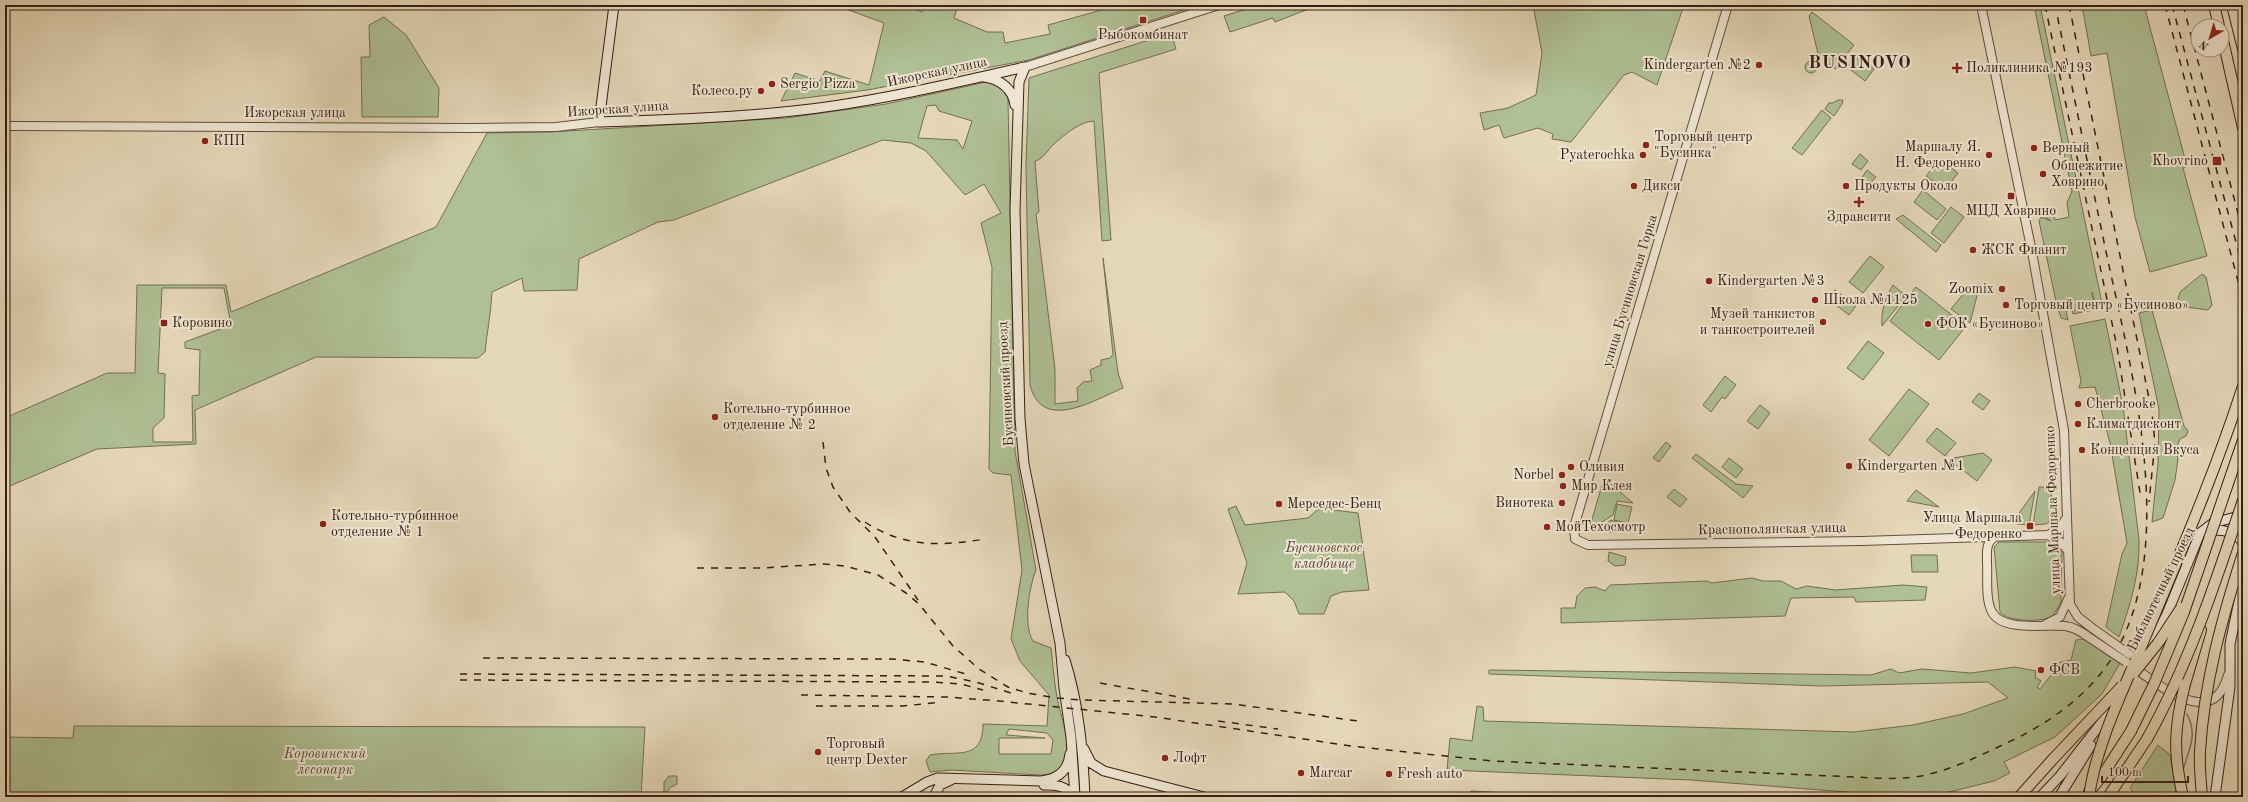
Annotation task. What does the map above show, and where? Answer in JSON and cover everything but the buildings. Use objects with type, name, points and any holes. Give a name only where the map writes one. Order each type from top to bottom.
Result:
[{"type":"main road","points":[[598,122],[614,5]]},
{"type":"main road","points":[[2214,5],[2218,18]]},
{"type":"main road","points":[[2232,5],[2243,49]]},
{"type":"main road","points":[[2227,58],[2243,128]]},
{"type":"main road","points":[[1017,120],[1019,82],[1025,67]]},
{"type":"main road","name":"Ижорская улица","points":[[598,122],[708,118],[792,112],[849,104],[1025,67]]},
{"type":"main road","points":[[982,77],[999,82],[1010,92],[1014,100],[1017,120]]},
{"type":"main road","name":"Бусиновский проезд","points":[[1017,120],[1015,210],[1020,419],[1024,464],[1060,643]]},
{"type":"main road","points":[[2089,797],[2098,760],[2115,710],[2207,490],[2243,386]]},
{"type":"main road","points":[[2085,797],[2102,776],[2131,731],[2157,677],[2196,580],[2243,440]]},
{"type":"main road","points":[[2108,797],[2147,739],[2184,665],[2208,602],[2243,500]]},
{"type":"main road","name":"Библиотечный проезд","points":[[2107,716],[2148,651],[2167,614],[2198,538],[2208,526],[2243,515]]},
{"type":"main road","points":[[2198,538],[2206,532],[2220,530],[2236,535],[2243,543]]},
{"type":"main road","points":[[2202,797],[2200,753],[2208,682],[2213,653],[2243,553]]},
{"type":"main road","points":[[2019,797],[2136,670],[2175,618],[2196,580]]},
{"type":"main road","points":[[2215,797],[2230,687],[2230,644],[2243,582]]},
{"type":"main road","points":[[2183,797],[2177,767],[2176,727],[2185,684],[2208,602]]},
{"type":"main road","points":[[1060,643],[1064,688],[1071,737],[1074,797]]},
{"type":"main road","points":[[1060,643],[1073,684],[1081,744],[1085,797]]},
{"type":"main road","points":[[2040,797],[2060,776],[2107,716]]},
{"type":"main road","points":[[2059,797],[2107,716]]},
{"type":"main road","points":[[902,797],[927,782],[938,778],[1051,780],[1059,776],[1068,764],[1071,737]]},
{"type":"main road","points":[[1081,744],[1091,763],[1104,771],[1204,797]]},
{"type":"main road","points":[[934,797],[940,785],[952,780],[1056,785],[1070,792],[1074,797]]},
{"type":"street","name":"Ижорская улица","points":[[1025,67],[1219,5]]},
{"type":"street","name":"улица Бусиновская Горка","points":[[1575,539],[1574,528],[1728,5]]},
{"type":"street","name":"улица Маршала Федоренко","points":[[1981,5],[2032,252],[2064,430],[2069,596],[2073,611],[2090,632]]},
{"type":"street","name":"Ижорская улица","points":[[5,126],[473,128],[556,127],[598,122]]},
{"type":"street","points":[[2048,535],[2060,528],[2067,516]]},
{"type":"street","name":"Краснополянская улица","points":[[1575,539],[1588,545],[1969,538],[2048,535]]},
{"type":"street","points":[[2048,535],[2062,542],[2068,551]]},
{"type":"street","points":[[1997,536],[1991,540],[1987,549],[1989,602],[1992,611],[2003,622],[2073,628],[2090,632],[2128,658],[2136,669],[2180,698],[2205,702],[2211,701],[2222,691],[2230,666]]},
{"type":"street","name":"Краснополянская улица","points":[[1969,538],[1980,540],[1987,549]]},
{"type":"street","points":[[2042,626],[2060,617],[2066,607],[2069,596]]},
{"type":"street","points":[[2128,658],[2139,656],[2148,651]]},
{"type":"green space","points":[[835,5],[905,5],[922,12],[925,5],[958,5],[954,18],[987,32],[1003,32],[1005,43],[1050,34],[1048,25],[1105,9],[1104,5],[1199,5],[1029,60],[867,90],[781,101],[795,73],[820,81],[825,71],[869,85],[884,23]]},
{"type":"green space","points":[[1259,5],[1319,5],[1275,22],[1273,18],[1230,32],[1224,16]]},
{"type":"green space","points":[[1533,5],[1684,5],[1657,85],[1632,72],[1624,75],[1571,142],[1552,139],[1553,134],[1538,128],[1504,138],[1499,125],[1484,130],[1480,113],[1508,108],[1536,95],[1542,53]]},
{"type":"green space","points":[[2034,5],[2040,5],[2103,308],[2073,314],[2072,311],[2096,306],[2092,292],[2094,305],[2066,311],[2068,320],[2061,318],[2057,306],[2039,221],[2041,217],[2051,221],[2042,215],[2044,212],[2053,210],[2055,220],[2069,217],[2067,203],[2072,191]]},
{"type":"green space","points":[[2082,5],[2144,5],[2187,166],[2183,168],[2207,256],[2150,272],[2135,217],[2107,53],[2091,56]]},
{"type":"green space","points":[[1812,12],[1854,45],[1835,69],[1818,54],[1809,16]]},
{"type":"green space","points":[[384,17],[406,35],[439,88],[438,117],[362,117],[361,57],[370,57],[369,25]]},
{"type":"green space","points":[[1171,33],[1176,49],[1099,73],[1111,240],[1102,241],[1094,121],[1084,123],[1073,129],[1054,144],[1041,158],[1035,161],[1039,212],[1036,214],[1055,369],[1055,404],[1078,401],[1077,388],[1083,382],[1092,381],[1090,370],[1101,365],[1101,360],[1110,358],[1113,354],[1103,258],[1118,373],[1123,388],[1084,405],[1070,409],[1057,410],[1046,407],[1036,399],[1030,385],[1026,165],[1029,78]]},
{"type":"green space","points":[[1857,55],[1874,69],[1865,81],[1847,67]]},
{"type":"green space","points":[[1809,61],[1813,61],[1817,67],[1813,73],[1809,73],[1805,69],[1805,65]]},
{"type":"green space","points":[[986,82],[997,83],[1007,95],[1015,451],[1036,570],[1029,596],[1028,626],[1033,641],[1051,648],[1058,704],[1066,737],[1067,754],[1065,761],[1061,768],[1055,772],[1040,775],[951,770],[930,772],[926,761],[930,755],[966,752],[973,749],[978,744],[982,736],[983,724],[1047,726],[1049,695],[1020,661],[1011,639],[1022,570],[1011,475],[993,473],[989,469],[992,267],[981,223],[1001,213],[984,184],[965,195],[926,151],[911,143],[883,140],[674,220],[658,222],[579,259],[577,290],[524,291],[522,278],[492,292],[485,352],[478,358],[316,357],[195,410],[196,444],[97,449],[5,488],[5,418],[107,373],[135,373],[137,285],[226,285],[231,312],[436,227],[487,133],[550,132],[786,118],[886,104]],"holes":[[[936,105],[939,111],[972,121],[963,149],[957,140],[918,138],[927,106]],[[162,288],[224,288],[231,325],[185,342],[185,348],[200,350],[199,395],[192,396],[193,442],[153,442],[153,428],[164,418],[165,374],[158,373]],[[1009,729],[1047,733],[1053,740],[1051,754],[999,754],[999,738],[1045,738],[1006,735]]]},
{"type":"green space","points":[[1838,100],[1843,100],[1834,116],[1825,109],[1829,103],[1833,103]]},
{"type":"green space","points":[[1822,110],[1831,118],[1802,155],[1792,148]]},
{"type":"green space","points":[[1860,154],[1868,161],[1861,170],[1852,164]]},
{"type":"green space","points":[[1940,159],[1958,173],[1945,190],[1926,176]]},
{"type":"green space","points":[[1867,170],[1876,177],[1868,186],[1860,180]]},
{"type":"green space","points":[[1923,190],[1946,209],[1937,220],[1914,202]]},
{"type":"green space","points":[[1951,207],[1964,217],[1944,243],[1931,233]]},
{"type":"green space","points":[[1903,215],[1941,245],[1936,252],[1896,219]]},
{"type":"green space","points":[[1870,256],[1884,267],[1863,293],[1849,282]]},
{"type":"green space","points":[[2202,274],[2206,277],[2212,305],[2208,310],[2186,307],[2178,299],[2180,292]]},
{"type":"green space","points":[[1980,284],[1970,323],[1951,309],[1969,287]]},
{"type":"green space","points":[[1893,285],[1906,296],[1882,326],[1884,304]]},
{"type":"green space","name":"ФОК «Бусиново»","points":[[1916,287],[1966,326],[1939,360],[1890,321]]},
{"type":"green space","points":[[1835,290],[1856,306],[1849,315],[1828,299]]},
{"type":"green space","points":[[2152,310],[2184,426],[2188,431],[2186,436],[2180,439],[2176,449],[2178,459],[2175,480],[2163,518],[2152,522],[2158,463],[2159,409],[2139,313]]},
{"type":"green space","points":[[2105,319],[2123,406],[2139,540],[2136,578],[2119,637],[2106,627],[2122,554],[2127,543],[2110,443],[2095,387],[2079,388],[2081,381],[2070,326]]},
{"type":"green space","points":[[1868,341],[1884,353],[1863,380],[1847,368]]},
{"type":"green space","points":[[1725,376],[1736,385],[1725,399],[1722,397],[1711,412],[1703,405]]},
{"type":"green space","points":[[1909,389],[1929,404],[1889,456],[1869,440]]},
{"type":"green space","points":[[1979,393],[1990,401],[1983,410],[1972,402]]},
{"type":"green space","points":[[1760,405],[1770,413],[1758,429],[1747,421]]},
{"type":"green space","points":[[1937,428],[1956,443],[1945,456],[1926,441]]},
{"type":"green space","points":[[1666,442],[1671,446],[1659,462],[1653,458]]},
{"type":"green space","points":[[1983,453],[1992,460],[1977,481],[1948,459]]},
{"type":"green space","points":[[1696,454],[1736,484],[1753,486],[1743,498],[1692,458]]},
{"type":"green space","points":[[1729,458],[1743,469],[1736,478],[1722,467]]},
{"type":"green space","points":[[1604,478],[1633,503],[1617,501],[1613,515],[1589,530]]},
{"type":"green space","points":[[2039,487],[2051,487],[2052,520],[2046,524],[2033,525]]},
{"type":"green space","points":[[1674,489],[1687,499],[1680,507],[1667,497]]},
{"type":"green space","points":[[1916,490],[1939,507],[1907,501]]},
{"type":"green space","points":[[2035,491],[2029,525],[2017,524],[2014,520]]},
{"type":"green space","points":[[1617,504],[1632,507],[1628,523],[1614,520]]},
{"type":"green space","name":"Бусиновское кладбище","points":[[1236,506],[1245,525],[1308,518],[1317,510],[1325,509],[1358,513],[1369,590],[1342,592],[1331,596],[1324,614],[1299,614],[1294,601],[1285,592],[1238,594],[1247,563],[1228,509]]},
{"type":"green space","points":[[1611,520],[1628,525],[1627,532],[1594,532]]},
{"type":"green space","points":[[1999,542],[2051,542],[2057,544],[2062,552],[2061,603],[2052,617],[2040,620],[2024,620],[2010,618],[2000,612],[1994,547]]},
{"type":"green space","points":[[1609,552],[1626,557],[1625,565],[1615,566],[1608,561]]},
{"type":"green space","points":[[1911,555],[1937,555],[1938,572],[1912,572]]},
{"type":"green space","points":[[1752,578],[1763,581],[1781,581],[1796,589],[1807,586],[1836,590],[1903,585],[1927,587],[1925,600],[1856,602],[1854,597],[1791,598],[1785,616],[1561,623],[1561,608],[1575,608],[1577,596],[1585,588],[1595,587],[1605,591],[1610,585],[1707,581],[1712,583]]},
{"type":"green space","points":[[2085,639],[2120,663],[2102,694],[2055,737],[2004,762],[2010,773],[1994,781],[1929,797],[1873,797],[1872,794],[1691,780],[1447,770],[1450,738],[1472,741],[1477,706],[1483,707],[1484,721],[1854,732],[1913,725],[1963,714],[2008,698],[1988,682],[1822,686],[1489,674],[1489,670],[1871,675],[1891,669],[1899,673],[1922,669],[1971,673],[2015,667],[2036,671],[2035,677],[2041,681],[2037,687],[2040,689],[2052,674],[2057,663],[2071,660],[2076,640]]},
{"type":"green space","name":"Коровинский лесопарк","points":[[74,726],[645,727],[641,797],[5,797],[5,737],[73,738]]},
{"type":"green space","points":[[2158,745],[2170,755],[2177,797],[2129,797],[2133,792],[2130,788]]},
{"type":"green space","points":[[669,776],[677,776],[677,784],[671,787],[664,795],[664,782]]},
{"type":"green space","points":[[1471,791],[1584,797],[1468,797]]},
{"type":"waterway","points":[[2183,770],[2190,749],[2192,735],[2192,729],[2187,714]]},
{"type":"waterway","points":[[2175,797],[2177,789]]},
{"type":"railway","points":[[2045,5],[2117,347],[2141,499]]},
{"type":"railway","points":[[801,695],[947,697],[999,701],[1155,717],[1351,746],[1492,761],[1880,778],[1918,776],[1946,769],[1973,759],[2027,733],[2068,706],[2092,684],[2112,658],[2132,615],[2143,567],[2147,516],[2144,462],[2138,409],[2129,356],[2055,5]]},
{"type":"railway","points":[[2069,5],[2152,413],[2155,443],[2149,502]]},
{"type":"railway","points":[[2165,5],[2243,300]]},
{"type":"railway","points":[[2172,5],[2243,268]]},
{"type":"railway","points":[[2183,5],[2243,232]]},
{"type":"railway","points":[[823,442],[826,468],[833,487],[850,512],[875,537],[918,600]]},
{"type":"railway","points":[[865,522],[894,537],[909,541],[938,544],[985,539]]},
{"type":"railway","points":[[697,568],[762,568],[823,564],[845,566],[878,575],[906,593],[919,604],[953,646],[979,669],[1008,687],[1027,693],[1056,698],[1082,700],[1233,704],[1358,721]]},
{"type":"railway","points":[[483,658],[892,659],[925,662],[969,675]]},
{"type":"railway","points":[[460,674],[946,676],[976,682],[1011,693]]},
{"type":"railway","points":[[460,680],[931,682],[961,684],[983,690]]},
{"type":"railway","points":[[1100,683],[1190,699]]},
{"type":"railway","points":[[816,706],[903,706],[942,702]]},
{"type":"railway","points":[[1218,721],[1278,729]]},
{"type":"place","name":"Рыбокомбинат","points":[[1143,20]]},
{"type":"place","name":"Kindergarten №2","points":[[1759,65]]},
{"type":"place","name":"Поликлиника №193","points":[[1957,68]]},
{"type":"place","name":"Sergio Pizza","points":[[772,84]]},
{"type":"place","name":"Колесо.ру","points":[[761,91]]},
{"type":"place","name":"КПП","points":[[205,141]]},
{"type":"place","name":"Торговый центр \"Бусинка\"","points":[[1646,145]]},
{"type":"place","name":"Верный","points":[[2034,148]]},
{"type":"place","name":"Pyaterochka","points":[[1643,155]]},
{"type":"place","name":"Маршалу Я. Н. Федоренко","points":[[1989,155]]},
{"type":"place","name":"Khovrino","points":[[2217,161]]},
{"type":"place","name":"Общежитие Ховрино","points":[[2043,174]]},
{"type":"place","name":"Дикси","points":[[1634,186]]},
{"type":"place","name":"Продукты Около","points":[[1846,186]]},
{"type":"place","name":"МЦД Ховрино","points":[[2011,196]]},
{"type":"place","name":"Здравсити","points":[[1859,202]]},
{"type":"place","name":"ЖСК Фианит","points":[[1973,250]]},
{"type":"place","name":"Kindergarten №3","points":[[1709,281]]},
{"type":"place","name":"Zoomix","points":[[2002,289]]},
{"type":"place","name":"Школа №1125","points":[[1815,300]]},
{"type":"place","name":"Торговый центр «Бусиново»","points":[[2006,305]]},
{"type":"place","name":"Музей танкистов и танкостроителей","points":[[1823,322]]},
{"type":"place","name":"Коровино","points":[[164,323]]},
{"type":"place","name":"ФОК «Бусиново»","points":[[1928,324]]},
{"type":"place","name":"Cherbrooke","points":[[2078,404]]},
{"type":"place","name":"Котельно-турбинное отделение № 2","points":[[715,417]]},
{"type":"place","name":"Климатдисконт","points":[[2078,424]]},
{"type":"place","name":"Концепция Вкуса","points":[[2082,450]]},
{"type":"place","name":"Kindergarten №1","points":[[1849,466]]},
{"type":"place","name":"Оливия","points":[[1571,467]]},
{"type":"place","name":"Norbel","points":[[1562,475]]},
{"type":"place","name":"Мир Клея","points":[[1563,486]]},
{"type":"place","name":"Винотека","points":[[1562,503]]},
{"type":"place","name":"Мерседес-Бенц","points":[[1279,504]]},
{"type":"place","name":"Котельно-турбинное отделение № 1","points":[[323,524]]},
{"type":"place","name":"Улица Маршала Федоренко","points":[[2030,526]]},
{"type":"place","name":"МойТехосмотр","points":[[1547,527]]},
{"type":"place","name":"ФСВ","points":[[2041,670]]},
{"type":"place","name":"Торговый центр Dexter","points":[[818,752]]},
{"type":"place","name":"Лофт","points":[[1165,758]]},
{"type":"place","name":"Marcar","points":[[1301,773]]},
{"type":"place","name":"Fresh auto","points":[[1389,774]]},
{"type":"district","name":"BUSINOVO","points":[[1860,63]]}]
